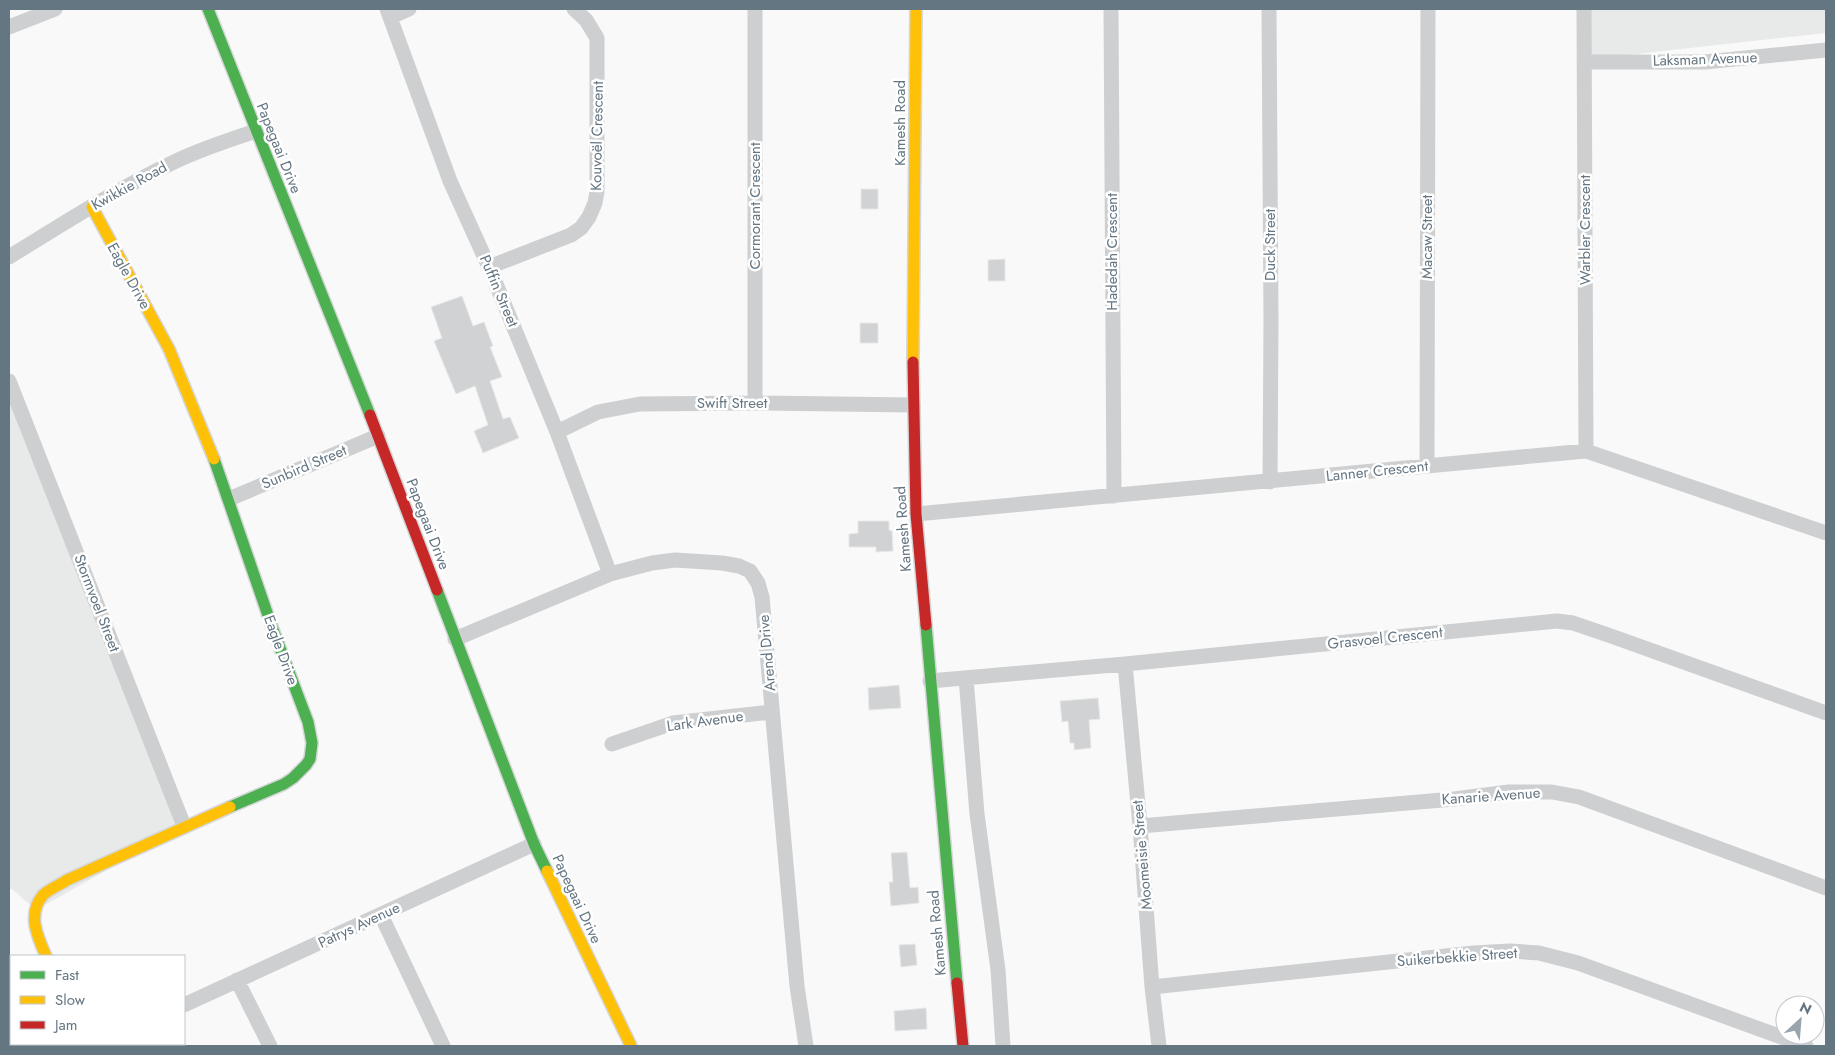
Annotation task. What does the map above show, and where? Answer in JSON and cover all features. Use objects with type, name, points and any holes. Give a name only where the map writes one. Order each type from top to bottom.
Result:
[{"type":"street","points":[[9,27],[30,14],[55,9]]},
{"type":"street","name":"Papegaai Drive","points":[[208,9],[378,436],[534,844],[631,1046]]},
{"type":"street","points":[[389,13],[409,9]]},
{"type":"street","name":"Kouvoël Crescent","points":[[489,267],[571,235],[581,228],[589,217],[595,203],[598,175],[597,38],[587,14],[574,9]]},
{"type":"street","name":"Cormorant Crescent","points":[[755,9],[755,403]]},
{"type":"street","name":"Kamesh Road","points":[[916,9],[913,405],[916,514],[963,1046]]},
{"type":"street","name":"Hadedah Crescent","points":[[1111,9],[1114,496]]},
{"type":"street","name":"Duck Street","points":[[1269,9],[1270,482]]},
{"type":"street","name":"Macaw Street","points":[[1427,465],[1428,9]]},
{"type":"street","name":"Warbler Crescent","points":[[1584,9],[1586,452]]},
{"type":"street","name":"Puffin Street","points":[[389,13],[450,181],[489,267],[557,432],[610,574]]},
{"type":"street","name":"Laksman Avenue","points":[[1584,62],[1704,62],[1826,50]]},
{"type":"street","name":"Kwikkie Road","points":[[9,257],[92,207],[175,161],[226,140],[256,131]]},
{"type":"street","name":"Eagle Drive","points":[[46,955],[36,933],[34,920],[36,906],[44,894],[67,880],[184,826],[284,784],[298,775],[308,764],[313,750],[308,722],[272,627],[229,499],[198,417],[169,348],[92,207]]},
{"type":"street","name":"Stormvoel Street","points":[[9,381],[184,826]]},
{"type":"street","name":"Swift Street","points":[[557,432],[598,412],[640,404],[913,405]]},
{"type":"street","name":"Sunbird Street","points":[[229,499],[378,436]]},
{"type":"street","name":"Lanner Crescent","points":[[916,514],[1270,482],[1427,465],[1586,452],[1826,533]]},
{"type":"street","name":"Arend Drive","points":[[456,639],[610,574],[652,563],[675,560],[722,563],[739,566],[750,571],[758,583],[762,597],[797,986],[806,1046]]},
{"type":"street","name":"Grasvoel Crescent","points":[[930,681],[1124,664],[1557,621],[1574,623],[1826,713]]},
{"type":"street","name":"Moomeisie Street","points":[[1124,664],[1159,1046]]},
{"type":"street","points":[[966,678],[977,814],[998,970],[1003,1046]]},
{"type":"street","name":"Lark Avenue","points":[[612,744],[674,723],[771,712]]},
{"type":"street","name":"Kanarie Avenue","points":[[1140,826],[1454,799],[1509,792],[1552,792],[1579,797],[1826,888]]},
{"type":"street","name":"Patrys Avenue","points":[[185,1005],[534,844]]},
{"type":"street","points":[[381,915],[443,1046]]},
{"type":"street","name":"Suikerbekkie Street","points":[[1152,986],[1510,950],[1540,953],[1578,963],[1806,1046]]},
{"type":"street","points":[[237,980],[270,1046]]},
{"type":"shaded area","points":[[1581,9],[1826,9],[1826,33],[1582,60]]},
{"type":"shaded area","points":[[9,374],[185,826],[36,910],[12,889],[9,890]]},
{"type":"building","points":[[861,189],[878,189],[878,209],[861,209]]},
{"type":"building","points":[[1005,259],[1005,281],[988,281],[988,260]]},
{"type":"building","points":[[462,296],[473,326],[484,322],[493,346],[490,347],[502,377],[490,381],[503,419],[510,417],[519,438],[483,453],[474,431],[488,425],[475,386],[456,394],[434,341],[442,338],[431,307]]},
{"type":"building","points":[[860,323],[878,323],[878,343],[860,343]]},
{"type":"building","points":[[858,521],[889,521],[889,530],[892,531],[893,551],[876,552],[876,547],[849,547],[849,534],[858,533]]},
{"type":"building","points":[[899,685],[901,708],[869,710],[868,688]]},
{"type":"building","points":[[1098,698],[1100,719],[1089,720],[1091,748],[1074,750],[1074,743],[1070,743],[1068,721],[1062,722],[1060,701]]},
{"type":"building","points":[[907,852],[910,888],[918,887],[919,903],[891,906],[889,882],[893,882],[891,853]]},
{"type":"building","points":[[915,944],[917,965],[901,967],[899,945]]},
{"type":"building","points":[[926,1008],[927,1029],[895,1031],[894,1011]]},
{"type":"traffic: fast","points":[[208,9],[370,415]]},
{"type":"traffic: fast","points":[[214,459],[272,627],[308,722],[312,743],[310,759],[293,778],[284,784],[230,807]]},
{"type":"traffic: fast","points":[[437,590],[534,844],[547,871]]},
{"type":"traffic: fast","points":[[926,625],[957,983]]},
{"type":"traffic: slow","points":[[913,362],[916,9]]},
{"type":"traffic: slow","points":[[92,207],[169,349],[214,459]]},
{"type":"traffic: slow","points":[[46,955],[39,941],[35,925],[35,910],[45,893],[67,880],[230,807]]},
{"type":"traffic: slow","points":[[547,871],[631,1046]]},
{"type":"traffic: jam","points":[[913,362],[916,514],[926,625]]},
{"type":"traffic: jam","points":[[370,415],[437,590]]},
{"type":"traffic: jam","points":[[957,983],[963,1046]]}]
